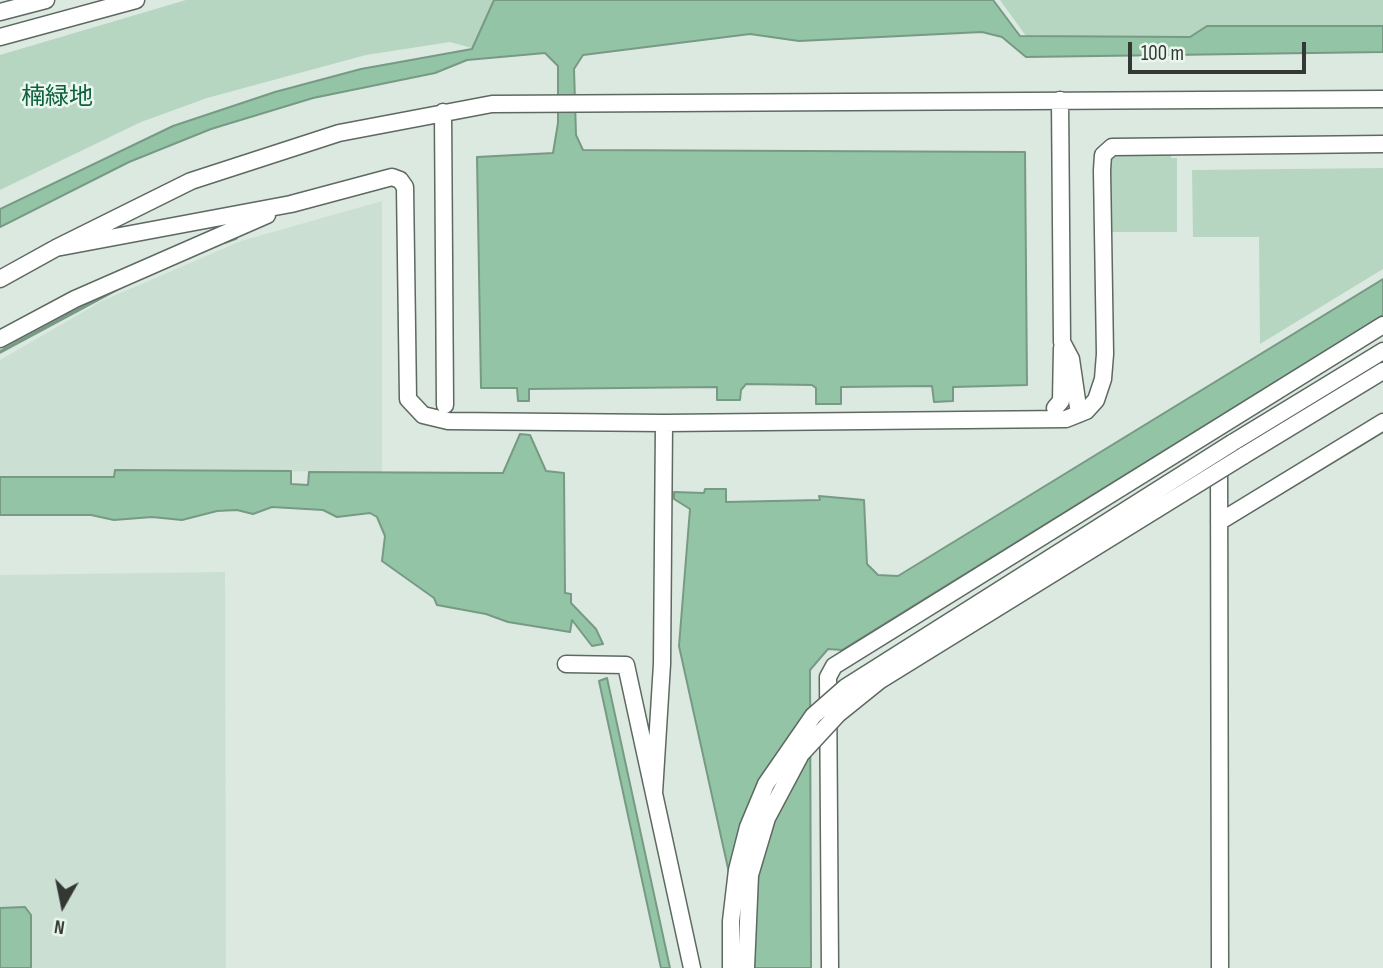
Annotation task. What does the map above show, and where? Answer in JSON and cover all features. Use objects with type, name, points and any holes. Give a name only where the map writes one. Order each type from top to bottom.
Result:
[{"type":"street","points":[[0,12],[46,0]]},
{"type":"street","points":[[0,37],[136,0]]},
{"type":"street","points":[[0,279],[191,181],[339,134],[492,104],[1383,99]]},
{"type":"street","points":[[1055,408],[1061,401],[1062,342],[1060,100]]},
{"type":"street","points":[[443,112],[445,405]]},
{"type":"street","points":[[56,248],[291,204],[384,178],[400,180],[405,187],[408,399],[423,415],[448,421],[664,423],[1066,419],[1086,411],[1096,400],[1103,379],[1102,170],[1103,155],[1112,147],[1383,144]]},
{"type":"street","points":[[0,339],[75,299],[291,204]]},
{"type":"street","points":[[830,968],[830,671],[1383,325]]},
{"type":"street","points":[[1062,342],[1071,359],[1079,414]]},
{"type":"street","points":[[746,968],[750,875],[767,818],[801,754],[838,714],[879,681],[1238,449],[1383,351]]},
{"type":"street","points":[[731,968],[736,883],[748,827],[766,784],[813,716],[846,687],[1238,449],[1383,371]]},
{"type":"street","points":[[1219,522],[1383,422]]},
{"type":"street","points":[[654,793],[662,664],[664,423]]},
{"type":"street","points":[[1219,428],[1220,968]]},
{"type":"street","points":[[566,664],[626,665],[692,968]]},
{"type":"shaded area","points":[[494,0],[993,0],[1020,36],[1190,37],[1207,26],[1383,26],[1383,52],[1026,57],[1002,37],[982,32],[799,41],[750,34],[583,55],[574,69],[576,135],[583,150],[1025,152],[1027,385],[953,387],[953,401],[934,402],[932,386],[841,387],[841,404],[816,404],[816,388],[812,385],[746,384],[741,390],[740,400],[717,400],[717,387],[529,389],[529,401],[518,401],[517,388],[481,388],[477,157],[553,153],[558,123],[558,66],[545,53],[467,60],[435,73],[313,98],[211,129],[129,162],[0,227],[0,209],[173,126],[275,92],[361,69],[472,49]]},
{"type":"shaded area","points":[[382,201],[382,472],[116,470],[115,477],[0,477],[0,360],[102,301],[241,241]]},
{"type":"shaded area","points":[[1383,279],[1383,315],[842,650],[828,649],[810,670],[811,968],[750,968],[679,646],[690,509],[674,499],[674,492],[704,493],[705,489],[726,489],[726,502],[820,500],[819,496],[864,500],[867,564],[878,575],[898,576]]},
{"type":"shaded area","points":[[520,434],[530,435],[546,471],[564,473],[565,593],[571,594],[571,603],[596,629],[603,644],[592,646],[572,620],[570,632],[508,622],[486,614],[437,605],[434,598],[382,561],[385,536],[377,517],[370,513],[337,517],[323,510],[272,507],[253,514],[237,510],[217,511],[182,520],[152,517],[114,520],[91,515],[0,515],[0,477],[114,477],[115,470],[291,471],[291,484],[308,485],[309,472],[503,473]]},
{"type":"shaded area","points":[[225,572],[226,968],[0,968],[0,575]]},
{"type":"shaded area","points":[[607,678],[670,968],[661,968],[599,681]]},
{"type":"shaded area","points":[[25,907],[31,915],[31,968],[0,968],[0,908]]},
{"type":"green space","name":"楠緑地","points":[[186,0],[494,0],[472,48],[450,42],[366,55],[207,98],[141,122],[0,190],[0,55]]},
{"type":"green space","points":[[1000,0],[1383,0],[1383,26],[1207,26],[1190,37],[1026,36]]},
{"type":"green space","points":[[1117,154],[1171,154],[1171,158],[1177,158],[1177,232],[1110,232],[1110,159]]},
{"type":"green space","points":[[1383,168],[1383,269],[1260,344],[1259,237],[1193,237],[1192,170]]},
{"type":"waterway","points":[[225,242],[236,238]]},
{"type":"waterway","points":[[0,352],[121,287]]}]
